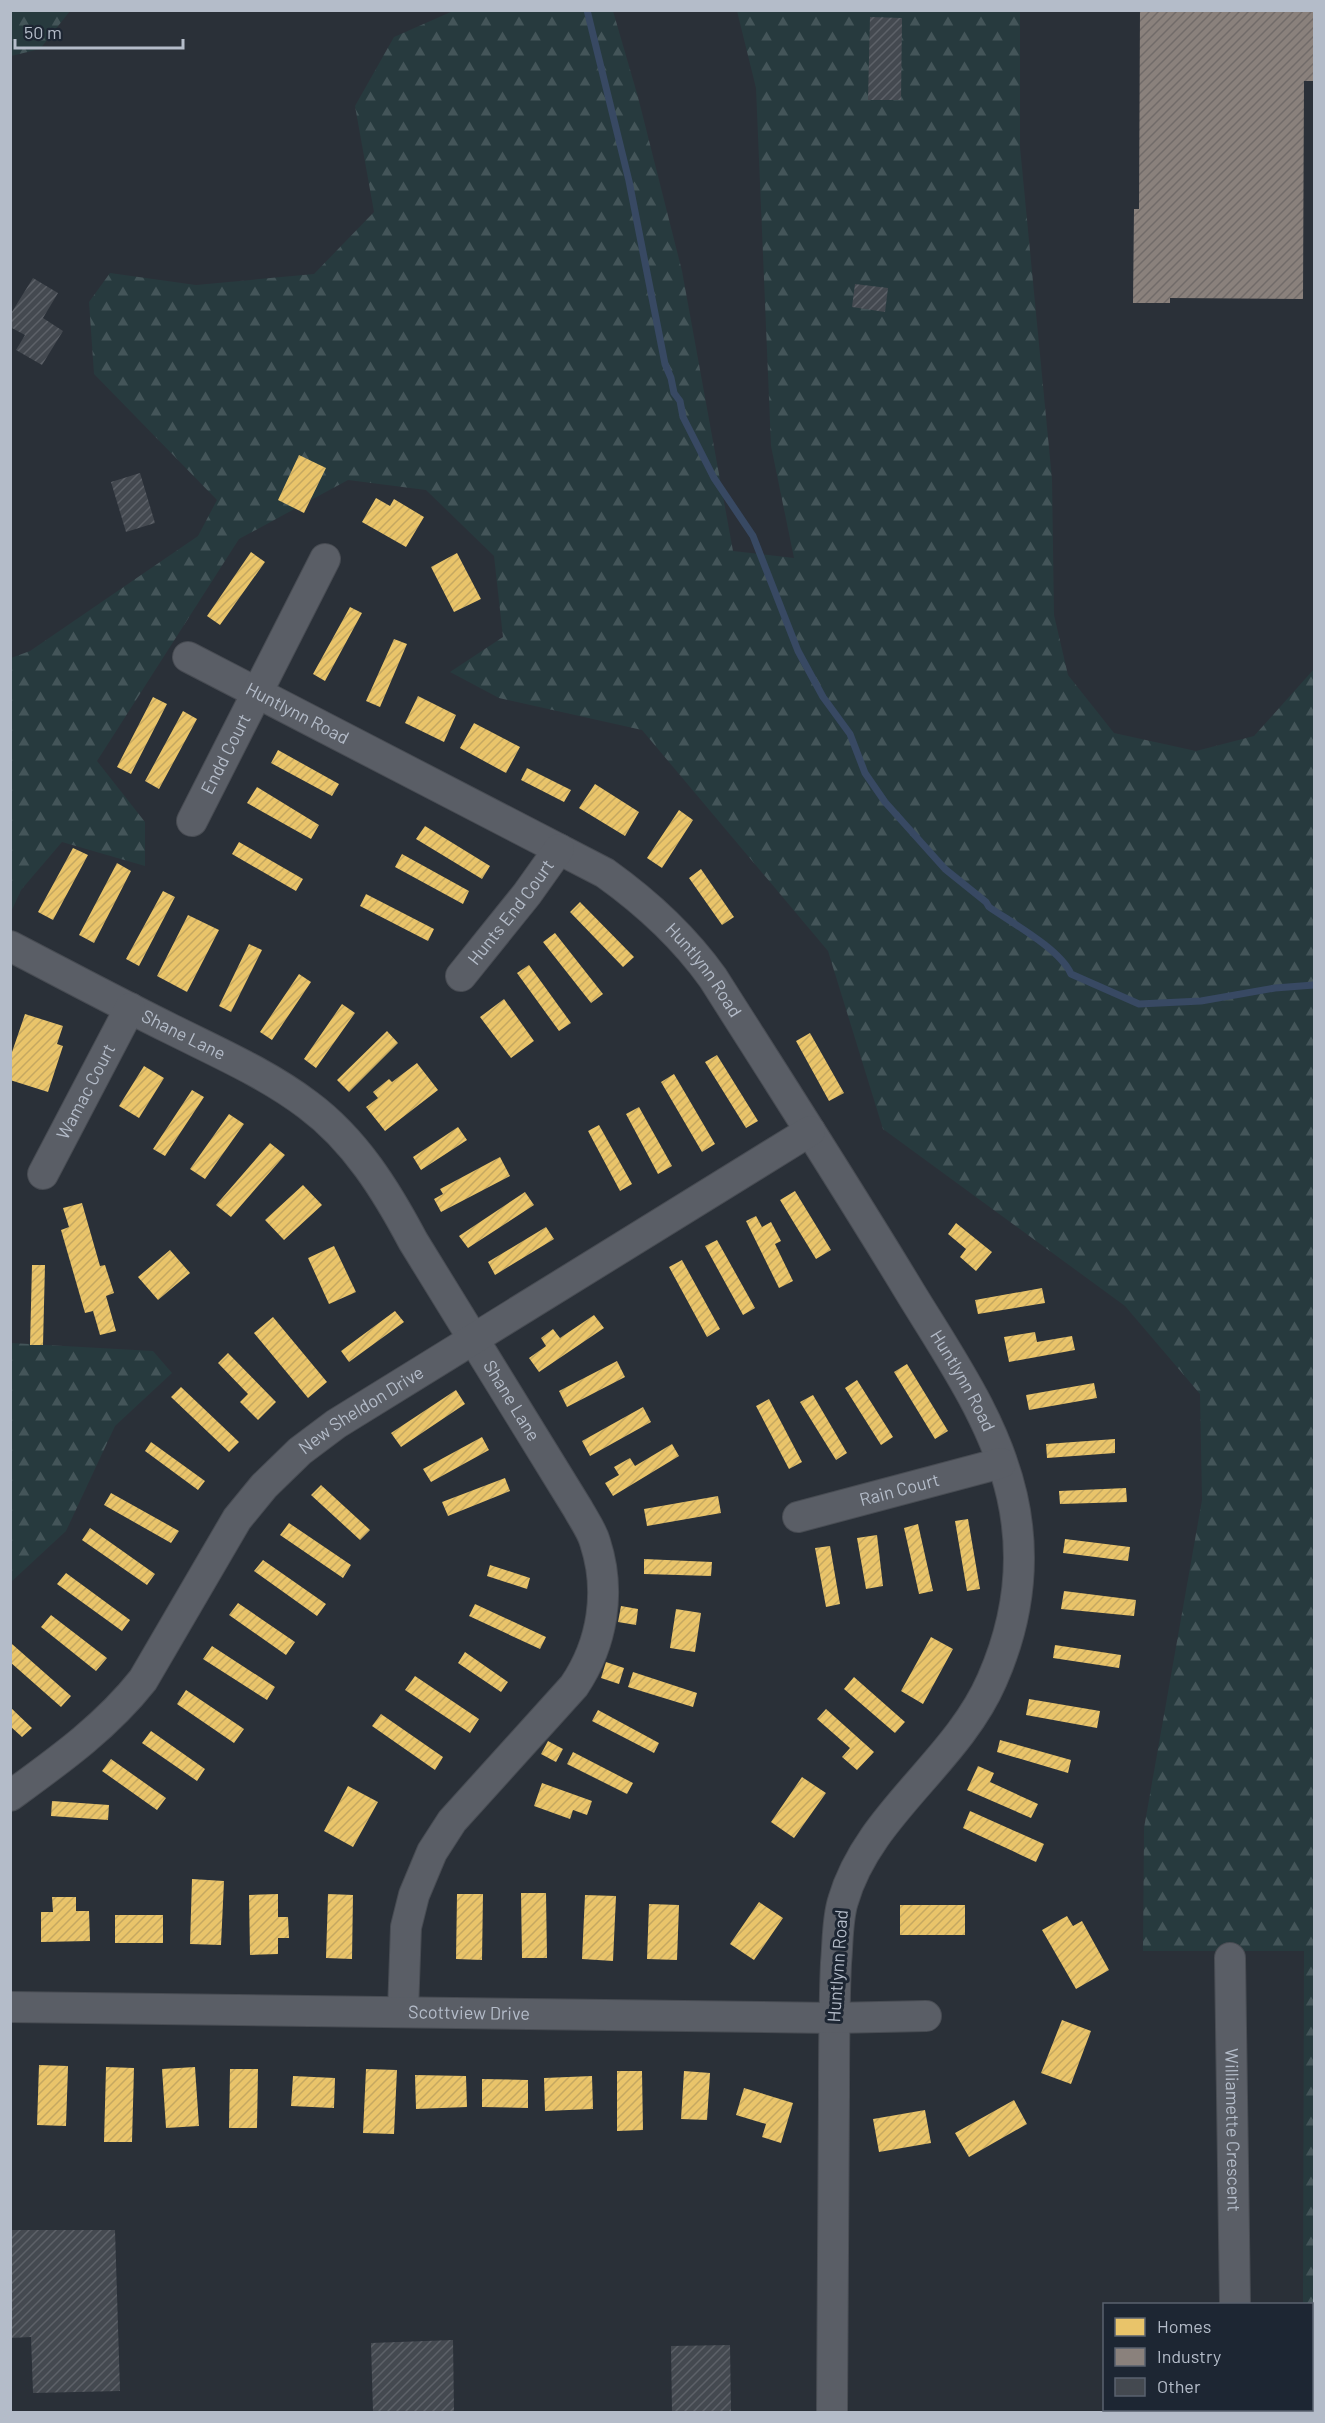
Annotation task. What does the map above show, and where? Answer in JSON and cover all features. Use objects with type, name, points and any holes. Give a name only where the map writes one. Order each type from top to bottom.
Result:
[{"type":"street","name":"Endd Court","points":[[192,821],[325,559]]},
{"type":"street","name":"Huntlynn Road","points":[[188,657],[605,873],[636,896],[692,948],[810,1131],[960,1375],[989,1430],[1011,1490],[1019,1542],[1019,1578],[1014,1614],[1004,1648],[991,1682],[971,1718],[941,1759],[879,1831],[864,1852],[851,1876],[841,1906],[833,2018],[832,2412]]},
{"type":"street","name":"Hunts End Court","points":[[461,976],[527,894],[558,849]]},
{"type":"street","name":"Shane Lane","points":[[10,946],[252,1069],[309,1105],[330,1124],[370,1168],[389,1195],[413,1241],[595,1540],[604,1588],[597,1640],[583,1673],[574,1686],[452,1821],[432,1851],[414,1894],[406,1927],[403,2011]]},
{"type":"street","name":"Wamac Court","points":[[43,1174],[130,1008]]},
{"type":"street","name":"New Sheldon Drive","points":[[10,1796],[63,1758],[102,1726],[126,1701],[143,1680],[237,1519],[264,1486],[300,1451],[336,1424],[810,1131]]},
{"type":"street","name":"Rain Court","points":[[798,1517],[1001,1463]]},
{"type":"street","name":"Williamette Crescent","points":[[1230,1958],[1235,2303]]},
{"type":"street","name":"Scottview Drive","points":[[10,2007],[833,2018],[926,2016]]},
{"type":"green space","points":[[10,11],[70,11],[40,49],[11,56]]},
{"type":"green space","points":[[453,11],[613,11],[638,97],[682,271],[733,551],[794,558],[771,446],[756,88],[737,11],[1020,11],[1020,147],[1052,479],[1054,615],[1068,675],[1114,733],[1196,751],[1254,736],[1314,669],[1314,2412],[1303,2412],[1313,2411],[1313,2303],[1303,2303],[1304,1951],[1143,1951],[1144,1828],[1202,1500],[1200,1394],[1125,1306],[883,1129],[828,951],[642,730],[499,698],[450,672],[503,637],[494,556],[426,490],[348,480],[239,539],[97,761],[145,822],[145,866],[62,842],[21,890],[11,912],[11,658],[30,651],[198,536],[217,500],[94,374],[89,302],[110,273],[196,285],[314,274],[374,212],[355,106],[394,37]]},
{"type":"green space","points":[[11,1343],[153,1351],[172,1373],[115,1426],[66,1531],[11,1582]]},
{"type":"building: Homes","points":[[299,455],[326,468],[304,513],[278,500]]},
{"type":"building: Homes","points":[[376,498],[390,506],[394,499],[424,517],[406,547],[362,522]]},
{"type":"building: Homes","points":[[251,552],[265,562],[220,625],[207,616]]},
{"type":"building: Homes","points":[[457,553],[481,599],[454,612],[431,567]]},
{"type":"building: Homes","points":[[350,607],[362,613],[325,681],[313,674]]},
{"type":"building: Homes","points":[[394,639],[407,644],[380,707],[366,701]]},
{"type":"building: Homes","points":[[418,696],[456,715],[444,742],[405,723]]},
{"type":"building: Homes","points":[[153,697],[167,704],[131,774],[117,767]]},
{"type":"building: Homes","points":[[183,711],[197,719],[159,789],[145,781]]},
{"type":"building: Homes","points":[[474,723],[520,747],[506,773],[460,748]]},
{"type":"building: Homes","points":[[278,750],[339,784],[332,796],[271,763]]},
{"type":"building: Homes","points":[[527,768],[571,790],[564,802],[521,780]]},
{"type":"building: Homes","points":[[595,784],[639,812],[625,836],[579,808]]},
{"type":"building: Homes","points":[[257,787],[319,825],[311,839],[247,803]]},
{"type":"building: Homes","points":[[679,810],[693,820],[662,868],[647,858]]},
{"type":"building: Homes","points":[[425,826],[490,866],[482,879],[416,839]]},
{"type":"building: Homes","points":[[239,842],[303,879],[296,891],[232,854]]},
{"type":"building: Homes","points":[[73,848],[88,855],[53,920],[38,912]]},
{"type":"building: Homes","points":[[402,854],[469,891],[463,904],[395,867]]},
{"type":"building: Homes","points":[[117,863],[131,871],[94,943],[79,935]]},
{"type":"building: Homes","points":[[701,869],[734,917],[722,925],[689,878]]},
{"type":"building: Homes","points":[[163,891],[175,897],[139,966],[126,959]]},
{"type":"building: Homes","points":[[366,894],[434,929],[428,941],[360,906]]},
{"type":"building: Homes","points":[[580,902],[634,957],[623,967],[570,912]]},
{"type":"building: Homes","points":[[188,915],[219,930],[187,992],[157,976]]},
{"type":"building: Homes","points":[[555,933],[603,994],[591,1003],[543,942]]},
{"type":"building: Homes","points":[[249,944],[262,950],[231,1012],[219,1006]]},
{"type":"building: Homes","points":[[529,965],[571,1023],[559,1031],[517,973]]},
{"type":"building: Homes","points":[[299,974],[311,982],[272,1040],[260,1032]]},
{"type":"building: Homes","points":[[504,999],[534,1041],[511,1058],[480,1017]]},
{"type":"building: Homes","points":[[342,1004],[355,1013],[316,1068],[304,1059]]},
{"type":"building: Homes","points":[[25,1014],[63,1026],[57,1044],[63,1046],[48,1092],[10,1080],[10,1058]]},
{"type":"building: Homes","points":[[387,1031],[398,1043],[349,1092],[337,1080]]},
{"type":"building: Homes","points":[[810,1033],[844,1093],[829,1101],[796,1041]]},
{"type":"building: Homes","points":[[717,1055],[758,1121],[746,1128],[705,1062]]},
{"type":"building: Homes","points":[[417,1063],[438,1090],[385,1131],[366,1107],[378,1098],[373,1092],[389,1079],[392,1082]]},
{"type":"building: Homes","points":[[144,1066],[164,1078],[139,1118],[119,1106]]},
{"type":"building: Homes","points":[[674,1074],[715,1144],[702,1152],[661,1082]]},
{"type":"building: Homes","points":[[192,1090],[204,1097],[165,1156],[153,1149]]},
{"type":"building: Homes","points":[[639,1107],[672,1166],[658,1174],[626,1114]]},
{"type":"building: Homes","points":[[229,1114],[244,1124],[205,1179],[190,1169]]},
{"type":"building: Homes","points":[[599,1125],[632,1184],[620,1191],[588,1131]]},
{"type":"building: Homes","points":[[458,1127],[467,1140],[421,1170],[413,1157]]},
{"type":"building: Homes","points":[[270,1143],[285,1155],[231,1217],[216,1205]]},
{"type":"building: Homes","points":[[500,1157],[510,1176],[441,1212],[434,1199],[443,1194],[440,1189]]},
{"type":"building: Homes","points":[[303,1185],[322,1205],[284,1240],[265,1220]]},
{"type":"building: Homes","points":[[795,1191],[831,1250],[816,1259],[780,1200]]},
{"type":"building: Homes","points":[[525,1192],[534,1205],[468,1248],[459,1236]]},
{"type":"building: Homes","points":[[82,1203],[100,1266],[105,1265],[114,1293],[106,1296],[116,1331],[100,1335],[93,1311],[85,1313],[61,1230],[69,1227],[63,1208]]},
{"type":"building: Homes","points":[[756,1216],[762,1227],[771,1222],[781,1241],[775,1244],[793,1281],[779,1288],[746,1221]]},
{"type":"building: Homes","points":[[956,1223],[992,1252],[976,1271],[960,1257],[966,1249],[948,1234]]},
{"type":"building: Homes","points":[[546,1227],[554,1239],[495,1275],[488,1262]]},
{"type":"building: Homes","points":[[717,1240],[755,1308],[743,1315],[705,1246]]},
{"type":"building: Homes","points":[[334,1246],[356,1292],[329,1304],[308,1258]]},
{"type":"building: Homes","points":[[170,1250],[190,1273],[158,1300],[138,1277]]},
{"type":"building: Homes","points":[[682,1260],[720,1329],[707,1337],[669,1267]]},
{"type":"building: Homes","points":[[32,1265],[45,1265],[43,1345],[30,1345]]},
{"type":"building: Homes","points":[[1042,1288],[1045,1303],[978,1314],[975,1300]]},
{"type":"building: Homes","points":[[395,1311],[404,1322],[349,1362],[341,1351]]},
{"type":"building: Homes","points":[[594,1315],[604,1328],[539,1372],[529,1358],[546,1346],[541,1338],[553,1329],[560,1338]]},
{"type":"building: Homes","points":[[273,1317],[327,1382],[308,1398],[254,1333]]},
{"type":"building: Homes","points":[[1035,1332],[1037,1342],[1072,1336],[1075,1350],[1009,1362],[1004,1337]]},
{"type":"building: Homes","points":[[228,1353],[276,1402],[258,1420],[240,1402],[248,1394],[218,1363]]},
{"type":"building: Homes","points":[[617,1361],[625,1377],[567,1407],[559,1391]]},
{"type":"building: Homes","points":[[907,1364],[948,1431],[935,1439],[894,1372]]},
{"type":"building: Homes","points":[[857,1380],[893,1437],[881,1445],[845,1388]]},
{"type":"building: Homes","points":[[1094,1383],[1097,1398],[1029,1410],[1026,1395]]},
{"type":"building: Homes","points":[[181,1387],[239,1442],[229,1452],[171,1397]]},
{"type":"building: Homes","points":[[456,1390],[465,1404],[401,1447],[391,1433]]},
{"type":"building: Homes","points":[[813,1395],[847,1453],[836,1460],[800,1402]]},
{"type":"building: Homes","points":[[769,1399],[802,1462],[789,1469],[756,1406]]},
{"type":"building: Homes","points":[[643,1407],[651,1422],[590,1456],[582,1441]]},
{"type":"building: Homes","points":[[482,1437],[489,1450],[431,1482],[423,1469]]},
{"type":"building: Homes","points":[[1115,1439],[1115,1453],[1047,1458],[1046,1444]]},
{"type":"building: Homes","points":[[151,1442],[205,1481],[198,1490],[145,1451]]},
{"type":"building: Homes","points":[[672,1444],[679,1456],[613,1496],[605,1483],[619,1475],[614,1467],[630,1458],[635,1466]]},
{"type":"building: Homes","points":[[505,1478],[510,1491],[448,1516],[442,1502]]},
{"type":"building: Homes","points":[[321,1485],[370,1530],[360,1540],[311,1495]]},
{"type":"building: Homes","points":[[1126,1488],[1127,1502],[1060,1504],[1059,1491]]},
{"type":"building: Homes","points":[[111,1493],[179,1531],[171,1543],[104,1505]]},
{"type":"building: Homes","points":[[718,1496],[721,1513],[647,1526],[644,1509]]},
{"type":"building: Homes","points":[[968,1519],[980,1589],[967,1591],[955,1521]]},
{"type":"building: Homes","points":[[289,1523],[351,1565],[343,1578],[280,1535]]},
{"type":"building: Homes","points":[[918,1524],[933,1591],[919,1594],[904,1528]]},
{"type":"building: Homes","points":[[90,1528],[155,1574],[147,1585],[82,1540]]},
{"type":"building: Homes","points":[[877,1535],[883,1586],[866,1589],[857,1538]]},
{"type":"building: Homes","points":[[1065,1539],[1130,1547],[1128,1561],[1063,1553]]},
{"type":"building: Homes","points":[[830,1546],[840,1604],[826,1607],[815,1548]]},
{"type":"building: Homes","points":[[644,1559],[712,1562],[711,1576],[644,1574]]},
{"type":"building: Homes","points":[[263,1560],[326,1604],[317,1616],[254,1571]]},
{"type":"building: Homes","points":[[490,1565],[530,1578],[527,1589],[487,1576]]},
{"type":"building: Homes","points":[[66,1573],[130,1620],[122,1631],[57,1584]]},
{"type":"building: Homes","points":[[1064,1591],[1136,1600],[1134,1616],[1061,1609]]},
{"type":"building: Homes","points":[[238,1603],[295,1642],[286,1655],[229,1615]]},
{"type":"building: Homes","points":[[475,1604],[546,1637],[540,1649],[469,1616]]},
{"type":"building: Homes","points":[[621,1606],[638,1609],[636,1625],[618,1622]]},
{"type":"building: Homes","points":[[676,1609],[701,1613],[695,1652],[670,1648]]},
{"type":"building: Homes","points":[[51,1615],[107,1658],[96,1671],[41,1627]]},
{"type":"building: Homes","points":[[931,1637],[953,1649],[923,1704],[901,1691]]},
{"type":"building: Homes","points":[[12,1644],[71,1696],[61,1707],[10,1662]]},
{"type":"building: Homes","points":[[1055,1645],[1121,1655],[1119,1668],[1053,1658]]},
{"type":"building: Homes","points":[[212,1646],[275,1687],[267,1700],[203,1659]]},
{"type":"building: Homes","points":[[465,1652],[508,1682],[501,1692],[458,1663]]},
{"type":"building: Homes","points":[[606,1662],[624,1668],[619,1684],[601,1678]]},
{"type":"building: Homes","points":[[633,1672],[697,1693],[693,1707],[628,1687]]},
{"type":"building: Homes","points":[[415,1676],[479,1719],[470,1733],[405,1690]]},
{"type":"building: Homes","points":[[854,1677],[905,1722],[895,1733],[844,1689]]},
{"type":"building: Homes","points":[[186,1690],[244,1729],[234,1743],[177,1704]]},
{"type":"building: Homes","points":[[1029,1699],[1100,1711],[1097,1728],[1026,1715]]},
{"type":"building: Homes","points":[[10,1707],[32,1728],[22,1737],[10,1726]]},
{"type":"building: Homes","points":[[826,1709],[874,1752],[857,1770],[842,1757],[850,1748],[817,1719]]},
{"type":"building: Homes","points":[[598,1710],[659,1743],[654,1753],[592,1721]]},
{"type":"building: Homes","points":[[381,1714],[443,1757],[435,1770],[372,1726]]},
{"type":"building: Homes","points":[[151,1731],[205,1769],[197,1781],[142,1743]]},
{"type":"building: Homes","points":[[1000,1740],[1071,1760],[1068,1773],[997,1752]]},
{"type":"building: Homes","points":[[548,1741],[563,1749],[556,1762],[541,1754]]},
{"type":"building: Homes","points":[[573,1752],[633,1783],[627,1794],[567,1764]]},
{"type":"building: Homes","points":[[111,1759],[166,1798],[157,1810],[102,1771]]},
{"type":"building: Homes","points":[[978,1766],[994,1773],[990,1782],[1038,1804],[1031,1818],[967,1790]]},
{"type":"building: Homes","points":[[802,1777],[826,1793],[794,1838],[771,1822]]},
{"type":"building: Homes","points":[[542,1783],[592,1801],[587,1815],[573,1810],[570,1819],[534,1806]]},
{"type":"building: Homes","points":[[348,1786],[378,1802],[353,1847],[324,1831]]},
{"type":"building: Homes","points":[[52,1801],[109,1805],[108,1820],[51,1816]]},
{"type":"building: Homes","points":[[970,1811],[1044,1844],[1036,1862],[963,1828]]},
{"type":"building: Homes","points":[[192,1879],[224,1881],[221,1945],[190,1944]]},
{"type":"building: Homes","points":[[521,1893],[546,1893],[547,1958],[522,1958]]},
{"type":"building: Homes","points":[[278,1894],[278,1917],[288,1917],[289,1938],[278,1938],[278,1954],[250,1955],[249,1895]]},
{"type":"building: Homes","points":[[328,1894],[353,1895],[352,1959],[326,1958]]},
{"type":"building: Homes","points":[[457,1894],[483,1894],[482,1960],[456,1959]]},
{"type":"building: Homes","points":[[585,1895],[616,1896],[613,1961],[582,1959]]},
{"type":"building: Homes","points":[[52,1897],[76,1897],[76,1911],[89,1911],[90,1941],[41,1942],[41,1912],[53,1912]]},
{"type":"building: Homes","points":[[759,1902],[783,1918],[754,1960],[730,1944]]},
{"type":"building: Homes","points":[[649,1904],[679,1905],[677,1960],[647,1959]]},
{"type":"building: Homes","points":[[900,1905],[965,1905],[965,1935],[900,1935]]},
{"type":"building: Homes","points":[[115,1915],[163,1915],[163,1943],[115,1943]]},
{"type":"building: Homes","points":[[1067,1916],[1073,1926],[1082,1921],[1109,1970],[1076,1989],[1042,1930]]},
{"type":"building: Homes","points":[[1062,2020],[1091,2031],[1071,2084],[1041,2073]]},
{"type":"building: Homes","points":[[39,2065],[68,2066],[66,2126],[37,2125]]},
{"type":"building: Homes","points":[[106,2067],[134,2068],[132,2142],[104,2142]]},
{"type":"building: Homes","points":[[195,2067],[199,2126],[166,2128],[162,2069]]},
{"type":"building: Homes","points":[[230,2069],[258,2069],[257,2128],[229,2128]]},
{"type":"building: Homes","points":[[366,2069],[397,2070],[394,2134],[363,2133]]},
{"type":"building: Homes","points":[[617,2071],[642,2071],[643,2130],[617,2131]]},
{"type":"building: Homes","points":[[684,2071],[710,2073],[707,2120],[681,2119]]},
{"type":"building: Homes","points":[[415,2075],[466,2076],[467,2107],[416,2109]]},
{"type":"building: Homes","points":[[293,2076],[335,2078],[334,2108],[291,2106]]},
{"type":"building: Homes","points":[[592,2076],[593,2109],[545,2111],[544,2078]]},
{"type":"building: Homes","points":[[482,2079],[528,2080],[528,2108],[482,2107]]},
{"type":"building: Homes","points":[[744,2088],[793,2103],[781,2143],[762,2137],[766,2124],[736,2115]]},
{"type":"building: Homes","points":[[1014,2100],[1027,2124],[969,2157],[955,2133]]},
{"type":"building: Homes","points":[[925,2110],[931,2143],[879,2152],[873,2119]]},
{"type":"building: Industry","points":[[1140,10],[1314,10],[1314,81],[1304,81],[1303,299],[1170,298],[1170,303],[1133,303],[1134,209],[1139,209]]},
{"type":"building: Other","points":[[870,17],[902,18],[901,100],[868,100]]},
{"type":"building: Other","points":[[33,278],[58,293],[43,318],[63,331],[42,365],[16,350],[25,335],[10,327],[10,315]]},
{"type":"building: Other","points":[[855,284],[888,288],[885,312],[852,307]]},
{"type":"building: Other","points":[[140,473],[155,523],[126,532],[111,482]]},
{"type":"building: Other","points":[[10,2230],[115,2230],[120,2391],[33,2393],[31,2337],[10,2338]]},
{"type":"building: Other","points":[[453,2340],[454,2412],[373,2412],[371,2343]]},
{"type":"building: Other","points":[[730,2345],[731,2412],[672,2412],[671,2346]]},
{"type":"waterway","points":[[587,10],[629,181],[665,364],[674,393],[680,401],[683,417],[714,478],[753,536],[798,651],[823,697],[850,734],[865,773],[885,802],[945,869],[986,902],[989,907],[1057,955],[1071,974],[1139,1004],[1201,1001],[1275,988],[1314,985]]}]
